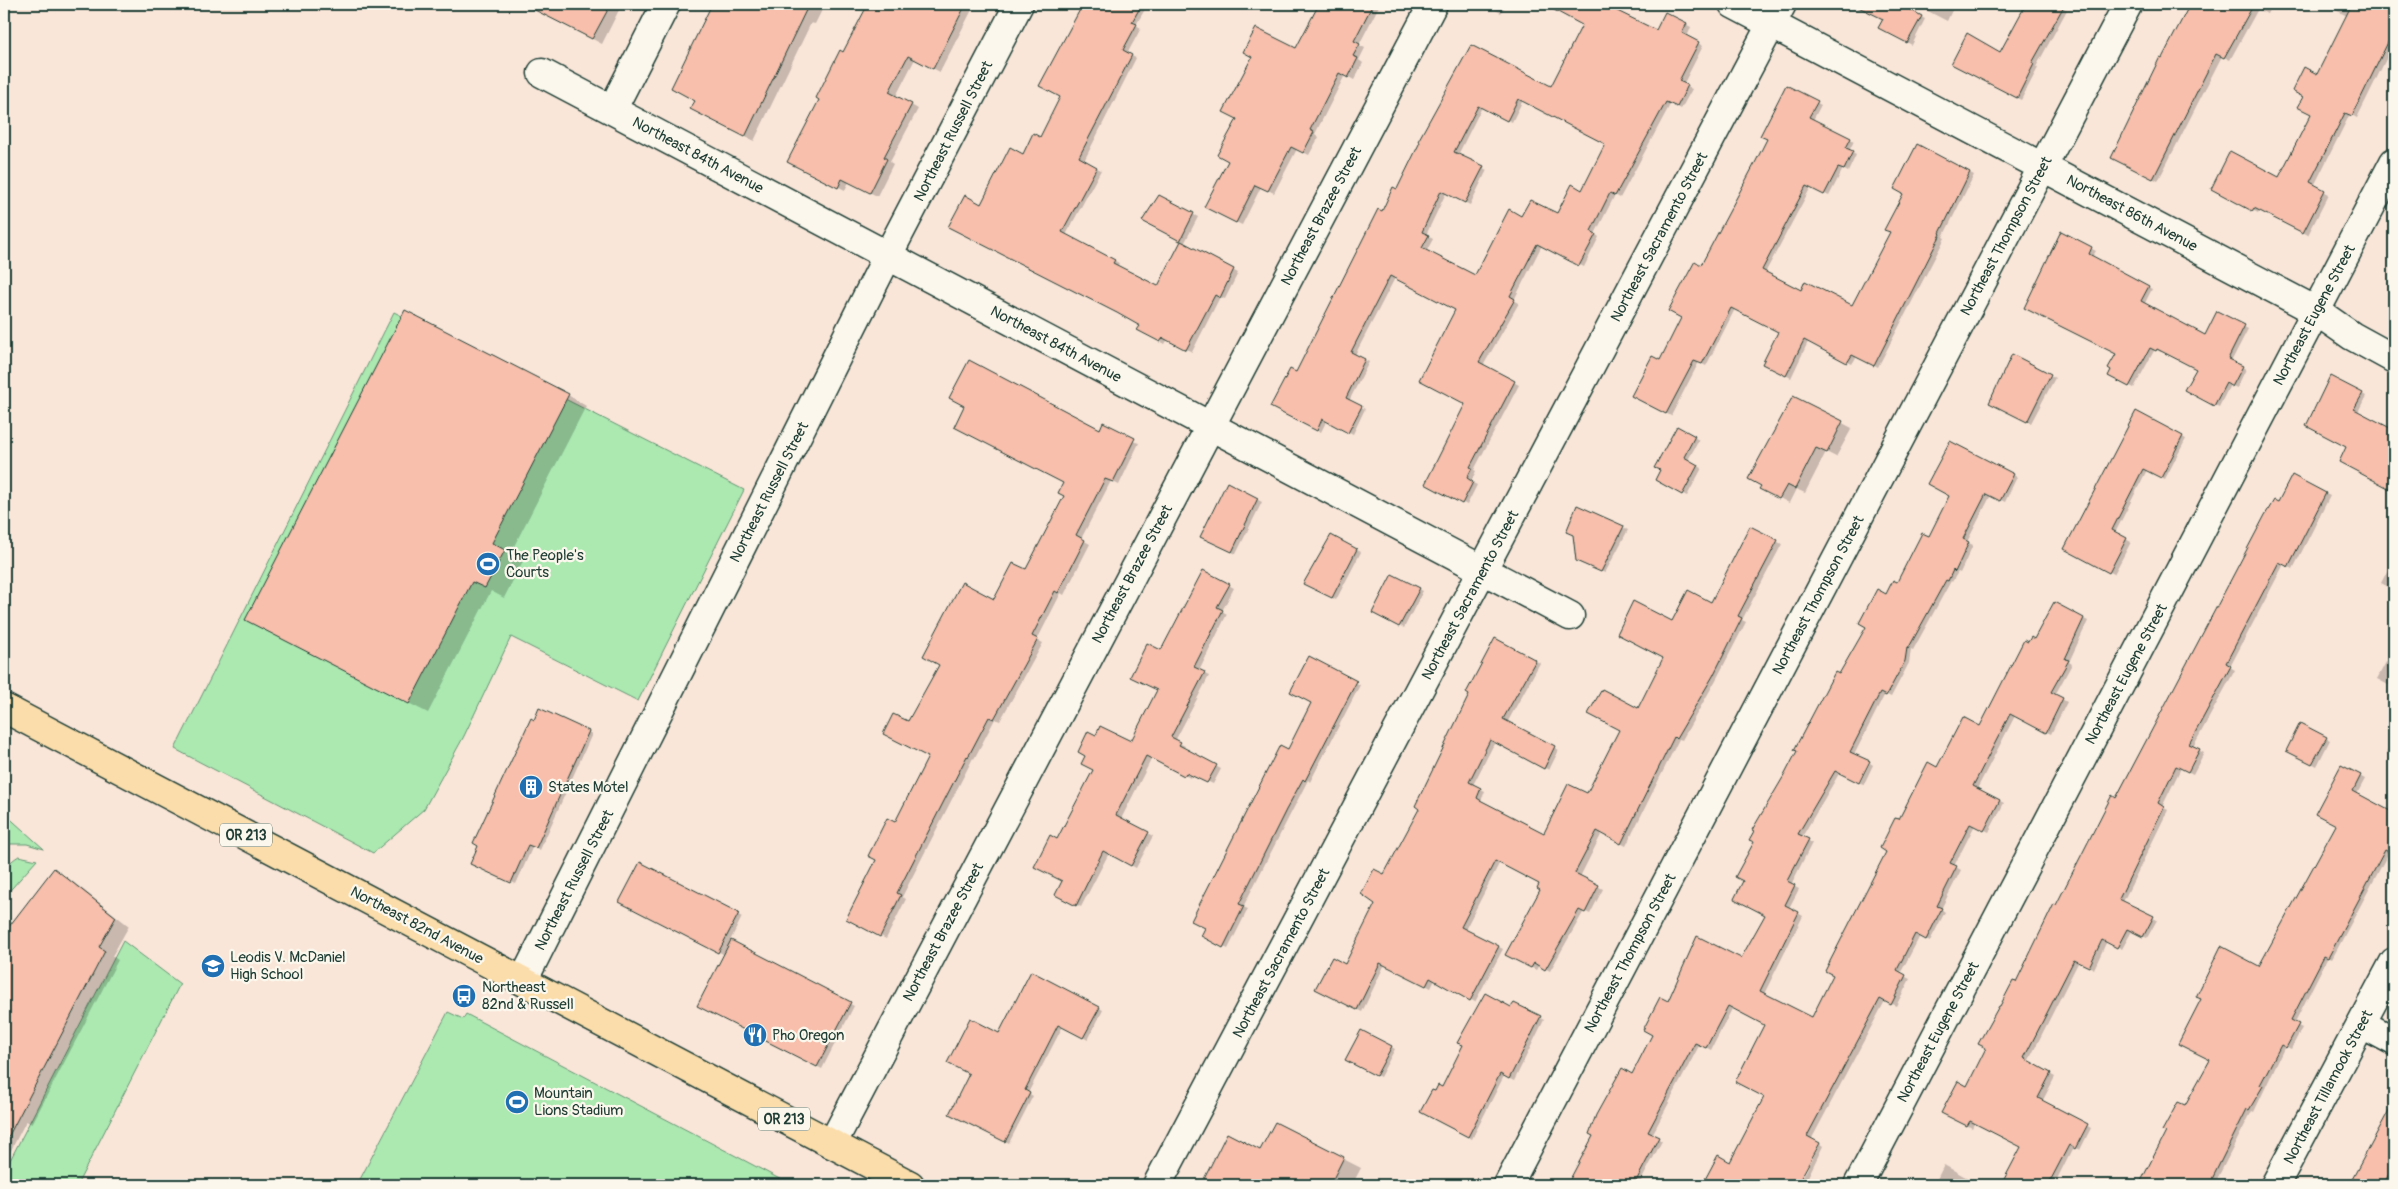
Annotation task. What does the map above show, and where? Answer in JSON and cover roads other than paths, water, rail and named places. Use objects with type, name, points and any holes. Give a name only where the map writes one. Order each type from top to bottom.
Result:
[{"type":"main road","name":"Northeast 82nd Avenue","points":[[4,708],[910,1185]]},
{"type":"street","points":[[612,110],[666,4]]},
{"type":"street","name":"Northeast Russell Street","points":[[523,982],[888,255],[1019,4]]},
{"type":"street","name":"Northeast Brazee Street","points":[[832,1144],[1433,4]]},
{"type":"street","name":"Northeast 86th Avenue","points":[[1733,4],[1776,14],[2043,166],[2316,311],[2352,336],[2394,359]]},
{"type":"street","name":"Northeast Thompson Street","points":[[1508,1185],[2128,4]]},
{"type":"street","name":"Northeast Sacramento Street","points":[[1157,1185],[1776,14]]},
{"type":"street","name":"Northeast 84th Avenue","points":[[542,73],[1570,616]]},
{"type":"street","name":"Northeast Eugene Street","points":[[1858,1185],[2394,162]]},
{"type":"street","name":"Northeast Tillamook Street","points":[[2275,1185],[2394,962]]},
{"type":"street","points":[[2362,1024],[2394,1041]]},
{"type":"place","name":"The People's Courts","points":[[488,564]]},
{"type":"place","name":"States Motel","points":[[531,787]]},
{"type":"place","name":"Leodis V. McDaniel High School","points":[[213,966]]},
{"type":"place","name":"Northeast 82nd & Russell","points":[[464,996]]},
{"type":"place","name":"Pho Oregon","points":[[755,1035]]},
{"type":"place","name":"Mountain Lions Stadium","points":[[517,1102]]}]
